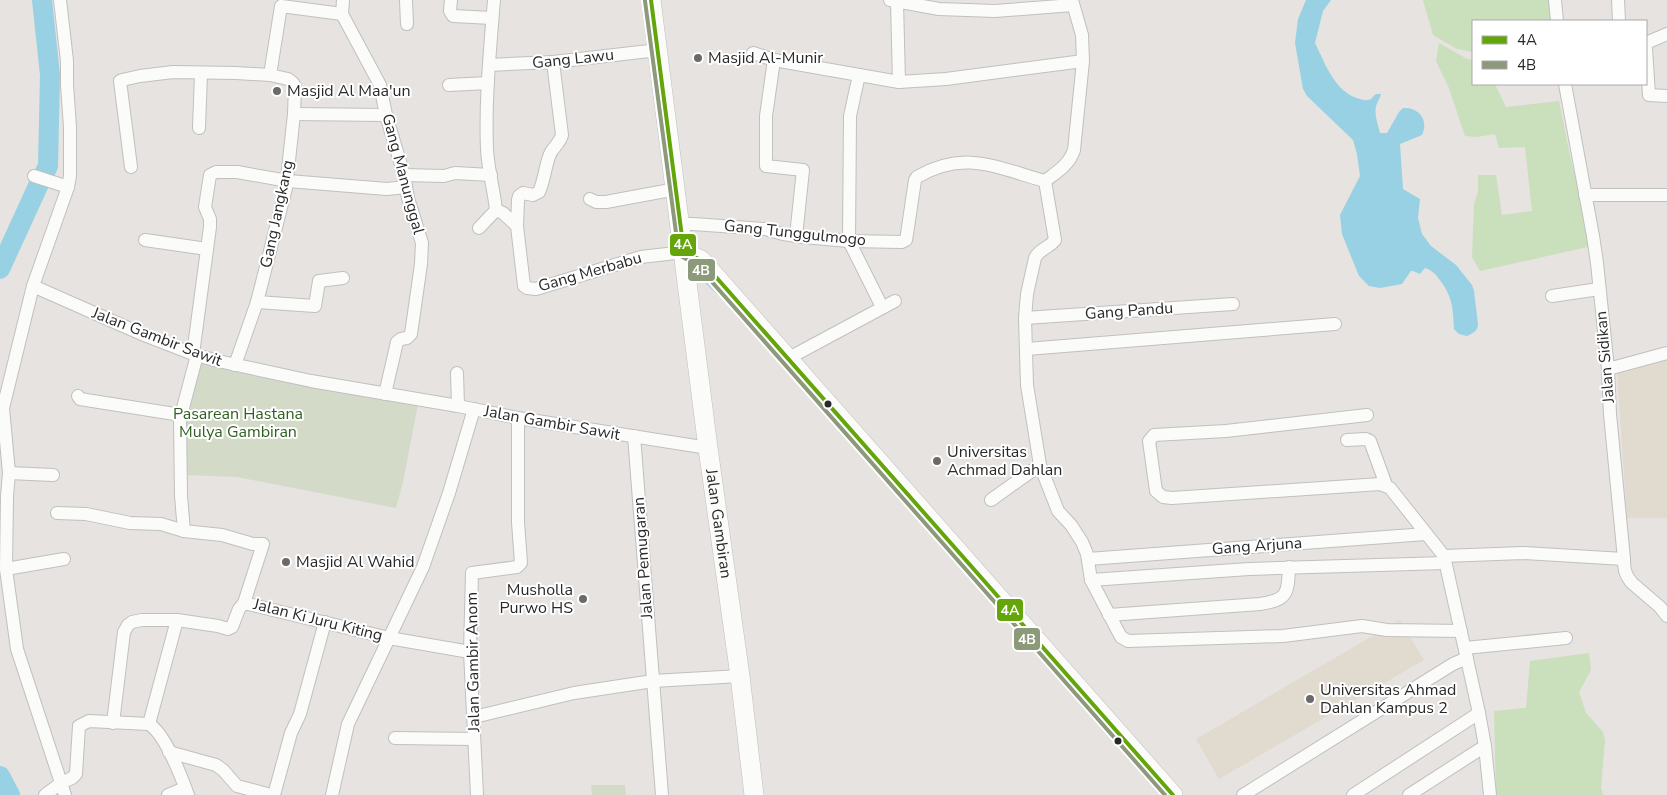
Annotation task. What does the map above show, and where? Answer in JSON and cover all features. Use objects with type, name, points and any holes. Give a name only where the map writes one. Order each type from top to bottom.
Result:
[{"type":"main road","name":"Jalan Gambiran","points":[[651,0],[754,795]]},
{"type":"main road","points":[[684,252],[701,260],[1173,795]]},
{"type":"street","points":[[60,0],[67,61],[70,176],[33,286],[3,408],[9,473],[6,569],[18,650],[63,789]]},
{"type":"street","points":[[131,167],[120,81],[140,76],[172,72],[270,76],[281,6],[342,14],[343,0]]},
{"type":"street","points":[[406,0],[407,24]]},
{"type":"street","points":[[451,0],[450,12],[453,16],[492,18]]},
{"type":"street","points":[[494,0],[488,83],[487,151],[496,210]]},
{"type":"street","points":[[1555,0],[1557,20]]},
{"type":"street","points":[[1618,0],[1619,20]]},
{"type":"street","points":[[899,82],[894,1],[939,9],[995,11],[1073,2],[1082,35],[1084,61],[1073,154],[1064,167],[1045,181],[1055,240],[1037,253],[1027,294],[1025,318],[1027,385],[1040,465],[1058,512],[1071,525],[1082,542],[1088,558],[1091,580],[1121,637],[1128,641],[1282,636],[1362,626],[1395,630],[1461,632]]},
{"type":"street","name":"Gang Manunggal","points":[[342,14],[380,85],[386,115],[422,243],[421,264],[411,334],[408,338],[401,339],[398,342],[385,394]]},
{"type":"street","points":[[1647,43],[1667,34]]},
{"type":"street","name":"Gang Lawu","points":[[489,65],[554,62],[658,50]]},
{"type":"street","points":[[753,53],[774,60],[899,82],[946,80],[1084,61]]},
{"type":"street","points":[[774,60],[766,116],[766,166],[803,170],[796,236]]},
{"type":"street","points":[[517,226],[519,196],[523,193],[533,195],[539,192],[546,175],[550,155],[559,143],[562,135],[554,62]]},
{"type":"street","points":[[1647,64],[1649,95],[1667,96]]},
{"type":"street","points":[[199,128],[201,72]]},
{"type":"street","points":[[859,75],[850,116],[848,241],[882,307]]},
{"type":"street","name":"Gang Jangkang","points":[[235,365],[257,302],[288,180],[295,91],[293,82],[270,76]]},
{"type":"street","points":[[449,85],[488,83]]},
{"type":"street","name":"Jalan Sidikan","points":[[1565,85],[1593,236],[1600,289],[1624,569],[1628,579],[1660,607],[1667,616]]},
{"type":"street","points":[[294,114],[386,115]]},
{"type":"street","name":"Gang Tunggulmogo","points":[[680,224],[765,229],[796,236],[848,241],[902,242],[906,240],[917,177],[939,166],[964,162],[982,163],[1045,181]]},
{"type":"street","points":[[57,513],[86,514],[130,523],[161,524],[184,531],[181,496],[181,415],[195,354],[210,219],[205,207],[208,178],[214,172],[237,172],[288,180],[387,189],[405,181],[455,173],[491,175]]},
{"type":"street","points":[[36,176],[67,187]]},
{"type":"street","points":[[590,198],[596,202],[606,202],[676,188]]},
{"type":"street","points":[[1585,195],[1667,195]]},
{"type":"street","points":[[496,210],[503,213],[517,226]]},
{"type":"street","points":[[479,228],[496,210]]},
{"type":"street","name":"Gang Merbabu","points":[[517,226],[524,286],[532,289],[641,256],[684,252]]},
{"type":"street","points":[[145,240],[207,249]]},
{"type":"street","points":[[257,302],[315,306],[319,281],[343,278]]},
{"type":"street","name":"Jalan Gambir Sawit","points":[[33,286],[144,335],[195,354],[235,365],[311,381],[518,418],[708,448]]},
{"type":"street","points":[[1552,296],[1600,289]]},
{"type":"street","points":[[787,359],[895,301]]},
{"type":"street","name":"Gang Pandu","points":[[1025,318],[1233,304]]},
{"type":"street","points":[[1027,349],[1334,324]]},
{"type":"street","points":[[1608,369],[1667,353]]},
{"type":"street","points":[[457,374],[458,406]]},
{"type":"street","points":[[78,396],[80,399],[181,415]]},
{"type":"street","points":[[332,795],[348,724],[424,567],[449,493],[474,409]]},
{"type":"street","points":[[1367,415],[1226,431],[1154,435],[1148,441],[1156,491],[1163,496],[1172,498],[1380,484],[1390,488],[1444,560],[1479,713],[1485,746],[1490,795]]},
{"type":"street","name":"Jalan Gambir Anom","points":[[477,795],[470,652],[472,573],[516,567],[520,563],[518,418]]},
{"type":"street","name":"Jalan Pemugaran","points":[[634,436],[662,795]]},
{"type":"street","points":[[1347,440],[1366,439],[1370,441],[1386,485]]},
{"type":"street","points":[[991,500],[1040,465]]},
{"type":"street","points":[[9,473],[53,475]]},
{"type":"street","name":"Jalan Ki Juru Kiting","points":[[184,531],[222,535],[253,544],[263,544],[244,603],[390,638],[470,652]]},
{"type":"street","name":"Gang Arjuna","points":[[1088,558],[1426,534]]},
{"type":"street","points":[[1091,580],[1249,568],[1444,560],[1533,553],[1624,559]]},
{"type":"street","points":[[6,569],[64,559]]},
{"type":"street","points":[[1109,615],[1271,602],[1286,592],[1288,588],[1289,567]]},
{"type":"street","points":[[113,723],[124,632],[128,625],[142,620],[177,620],[228,629],[233,626],[239,609],[244,603]]},
{"type":"street","points":[[149,724],[177,620]]},
{"type":"street","points":[[169,752],[216,765],[237,786],[273,795],[291,733],[300,714],[325,622]]},
{"type":"street","points":[[1243,795],[1444,669],[1466,653],[1566,638]]},
{"type":"street","points":[[474,717],[574,694],[653,681],[740,676]]},
{"type":"street","points":[[1353,795],[1479,713]]},
{"type":"street","points":[[45,795],[63,789],[76,774],[80,726],[89,721],[149,724],[154,728],[162,738],[187,791],[168,795]]},
{"type":"street","points":[[395,738],[474,739]]},
{"type":"street","points":[[1409,795],[1485,746]]},
{"type":"shaded area","points":[[1667,355],[1667,518],[1627,518],[1617,372]]},
{"type":"shaded area","name":"Universitas Ahmad Dahlan Kampus 2","points":[[1400,620],[1424,660],[1219,779],[1196,739]]},
{"type":"green space","points":[[1423,0],[1550,0],[1553,20],[1472,20],[1472,52],[1457,49],[1433,35]]},
{"type":"green space","points":[[1439,43],[1467,59],[1472,60],[1472,85],[1495,85],[1506,107],[1559,101],[1592,246],[1480,271],[1472,257],[1474,205],[1478,191],[1478,175],[1496,175],[1502,215],[1532,211],[1525,147],[1499,148],[1495,134],[1477,137],[1465,136],[1449,88],[1436,61]]},
{"type":"green space","name":"Pasarean Hastana Mulya Gambiran","points":[[200,361],[418,404],[396,508],[237,477],[187,475],[183,419]]},
{"type":"green space","points":[[1589,653],[1591,670],[1579,692],[1586,713],[1603,732],[1605,740],[1601,788],[1603,795],[1496,795],[1494,711],[1526,708],[1530,661]]},
{"type":"green space","points":[[591,785],[625,785],[626,795],[592,795]]},
{"type":"water","points":[[1306,0],[1331,0],[1323,11],[1315,43],[1327,68],[1344,91],[1351,96],[1365,100],[1371,99],[1376,94],[1381,94],[1376,105],[1376,116],[1380,133],[1387,133],[1403,108],[1409,108],[1421,115],[1424,124],[1422,135],[1400,144],[1403,189],[1420,199],[1418,218],[1422,234],[1431,246],[1456,265],[1472,285],[1478,326],[1475,332],[1467,336],[1459,334],[1454,329],[1453,310],[1448,294],[1431,271],[1425,268],[1420,274],[1411,271],[1402,284],[1380,288],[1369,286],[1359,276],[1342,234],[1340,215],[1360,176],[1357,154],[1353,140],[1307,96],[1303,89],[1295,43],[1298,19]]},
{"type":"waterway","points":[[0,269],[48,166],[50,75],[42,0]]},
{"type":"waterway","points":[[701,277],[718,293]]},
{"type":"waterway","points":[[0,776],[10,795]]},
{"type":"transit line","name":"4A","points":[[651,0],[684,252],[701,260],[1173,795]]},
{"type":"transit line","name":"4B","points":[[645,1],[679,255],[697,265],[1165,795]]},
{"type":"place","name":"Masjid Al-Munir","points":[[698,58]]},
{"type":"place","name":"Masjid Al Maa'un","points":[[277,91]]},
{"type":"place","name":"Universitas Achmad Dahlan","points":[[937,461]]},
{"type":"place","name":"Masjid Al Wahid","points":[[286,562]]},
{"type":"place","name":"Musholla Purwo HS","points":[[583,599]]},
{"type":"place","name":"Universitas Ahmad Dahlan Kampus 2","points":[[1310,699]]}]
